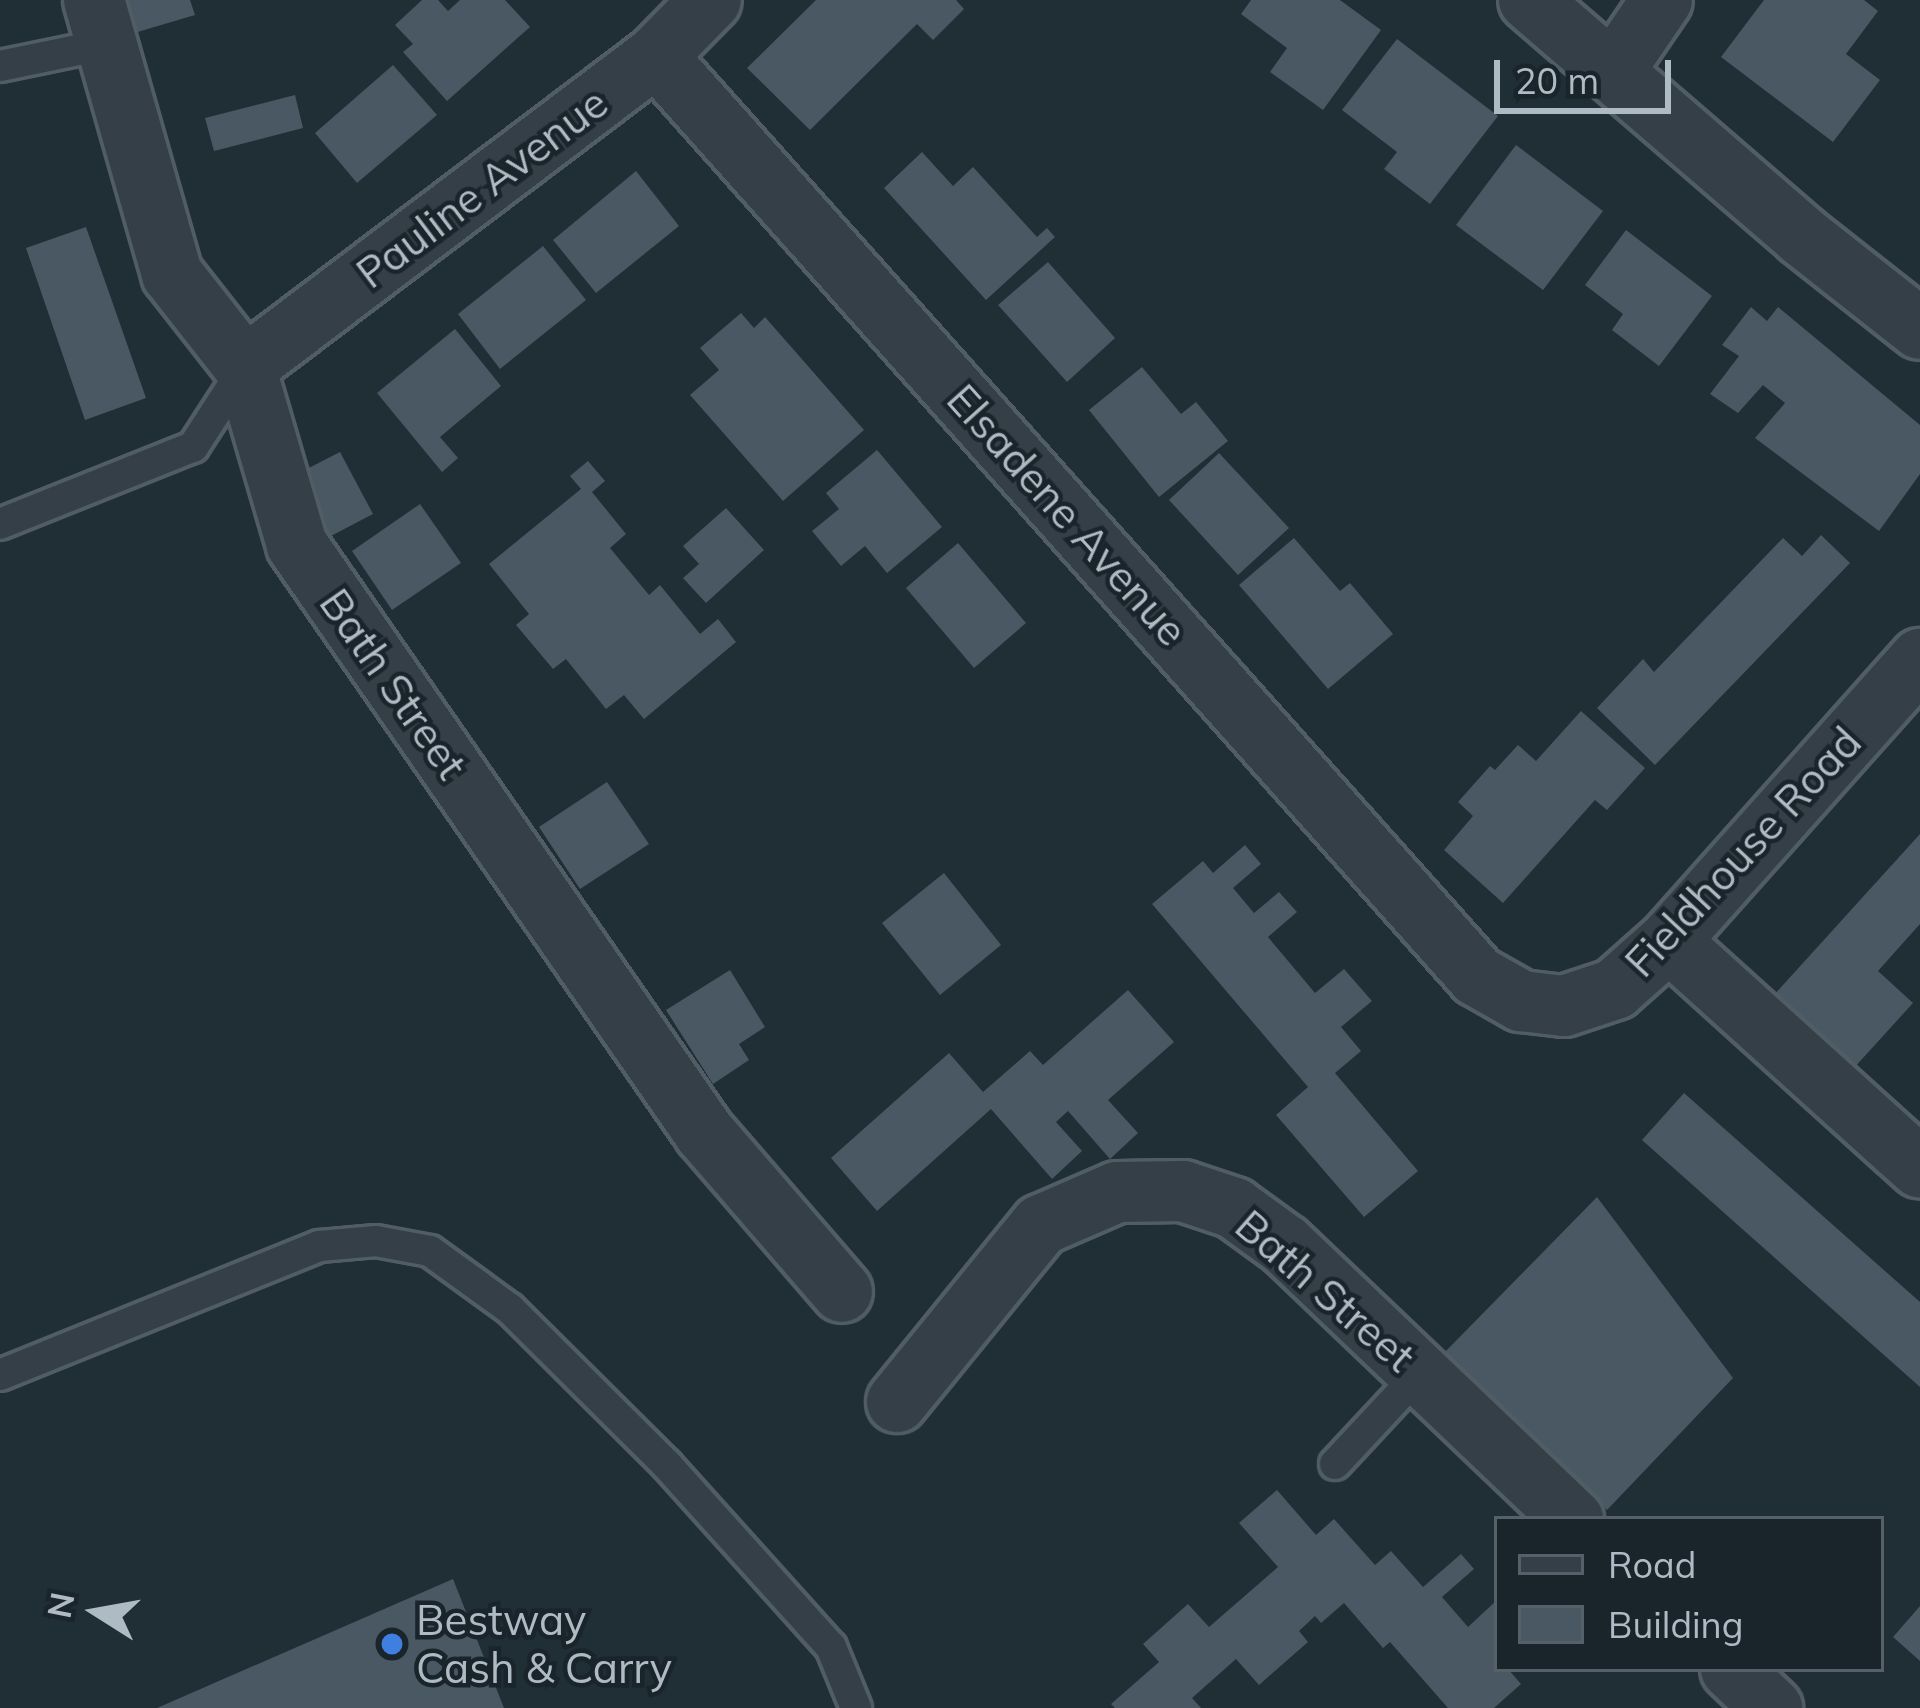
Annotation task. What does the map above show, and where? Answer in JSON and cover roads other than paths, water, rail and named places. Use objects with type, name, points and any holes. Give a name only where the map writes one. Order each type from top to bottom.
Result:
[{"type":"street","name":"Pauline Avenue","points":[[245,367],[656,56],[711,0]]},
{"type":"street","points":[[1529,0],[1802,236],[1920,329]]},
{"type":"street","points":[[1613,72],[1662,0]]},
{"type":"street","name":"Bath Street","points":[[100,22],[172,274],[245,367],[297,545],[704,1132],[842,1292]]},
{"type":"street","name":"Elsadene Avenue","points":[[656,56],[1478,976]]},
{"type":"street","name":"Fieldhouse Road","points":[[1478,976],[1521,1000],[1564,1006],[1615,989],[1670,941],[1920,659]]},
{"type":"street","points":[[1670,941],[1920,1168]]},
{"type":"street","name":"Bath Street","points":[[896,1402],[1040,1225],[1118,1192],[1183,1191],[1234,1208],[1285,1245],[1571,1516]]},
{"type":"street","points":[[1734,1672],[1772,1708]]},
{"type":"lane","points":[[0,66],[100,22]]},
{"type":"lane","points":[[0,524],[194,447],[245,367]]},
{"type":"lane","points":[[0,1375],[320,1246],[376,1241],[430,1251],[510,1310],[667,1465],[831,1647],[856,1708]]},
{"type":"lane","points":[[1335,1464],[1420,1373]]},
{"type":"place","name":"Bestway Cash & Carry","points":[[392,1644]]}]
